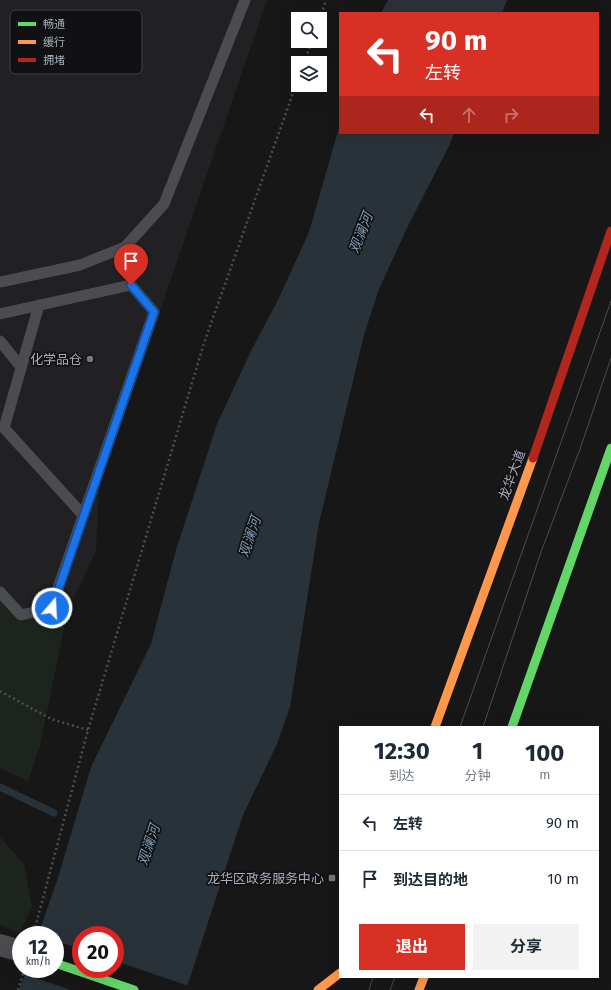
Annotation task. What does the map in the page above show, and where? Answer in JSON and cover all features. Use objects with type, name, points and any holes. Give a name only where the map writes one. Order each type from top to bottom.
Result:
[{"type":"main road","name":"龙华大道","points":[[435,726],[528,471],[611,230]]},
{"type":"main road","points":[[512,726],[611,448]]},
{"type":"main road","points":[[64,966],[134,990]]},
{"type":"main road","points":[[318,990],[339,974]]},
{"type":"main road","points":[[419,990],[424,978]]},
{"type":"lane","points":[[0,282],[80,265],[124,247],[164,204],[244,0]]},
{"type":"lane","points":[[0,314],[131,285],[154,312],[52,608],[21,615],[0,592]]},
{"type":"lane","points":[[39,305],[2,428],[83,515]]},
{"type":"lane","points":[[0,341],[21,367]]},
{"type":"path","points":[[322,12],[326,0]]},
{"type":"path","points":[[35,926],[88,730],[204,343],[293,92]]},
{"type":"path","points":[[0,691],[51,719],[88,730]]},
{"type":"path","points":[[18,990],[21,978]]},
{"type":"shaded area","points":[[0,0],[267,0],[99,488],[96,551],[67,613],[40,745],[0,730]]},
{"type":"shaded area","points":[[0,600],[19,621],[55,612],[67,613],[40,745],[28,781],[0,768]]},
{"type":"shaded area","points":[[0,837],[24,864],[32,907],[23,926],[12,926],[12,930],[0,925]]},
{"type":"water","points":[[388,0],[507,0],[502,12],[382,12]]},
{"type":"water","name":"观澜河","points":[[339,127],[339,134],[454,134],[407,228],[379,289],[364,335],[319,523],[290,707],[277,744],[243,815],[186,990],[19,990],[24,978],[64,978],[64,926],[41,926],[57,881],[91,767],[151,644],[176,550],[217,424],[251,351],[278,300],[309,232]]},
{"type":"pier","points":[[64,944],[72,946],[72,978],[124,978],[124,964],[189,986],[188,990],[71,990],[35,978],[64,978]]},
{"type":"waterway","points":[[0,787],[54,813]]},
{"type":"tram line","points":[[460,726],[611,301]]},
{"type":"tram line","points":[[483,726],[541,552],[580,449],[611,358]]},
{"type":"tram line","points":[[369,990],[373,978]]},
{"type":"tram line","points":[[390,990],[395,978]]},
{"type":"traffic: fast","points":[[512,726],[611,448]]},
{"type":"traffic: fast","points":[[64,966],[134,990]]},
{"type":"traffic: slow","points":[[435,726],[533,458]]},
{"type":"traffic: slow","points":[[318,990],[339,974]]},
{"type":"traffic: slow","points":[[419,990],[424,978]]},
{"type":"traffic: jam","points":[[533,458],[611,231]]},
{"type":"place","name":"化学品仓","points":[[90,359]]},
{"type":"place","name":"龙华区政务服务中心","points":[[332,878]]},
{"type":"route","points":[[52,608],[154,312],[131,285]]}]
